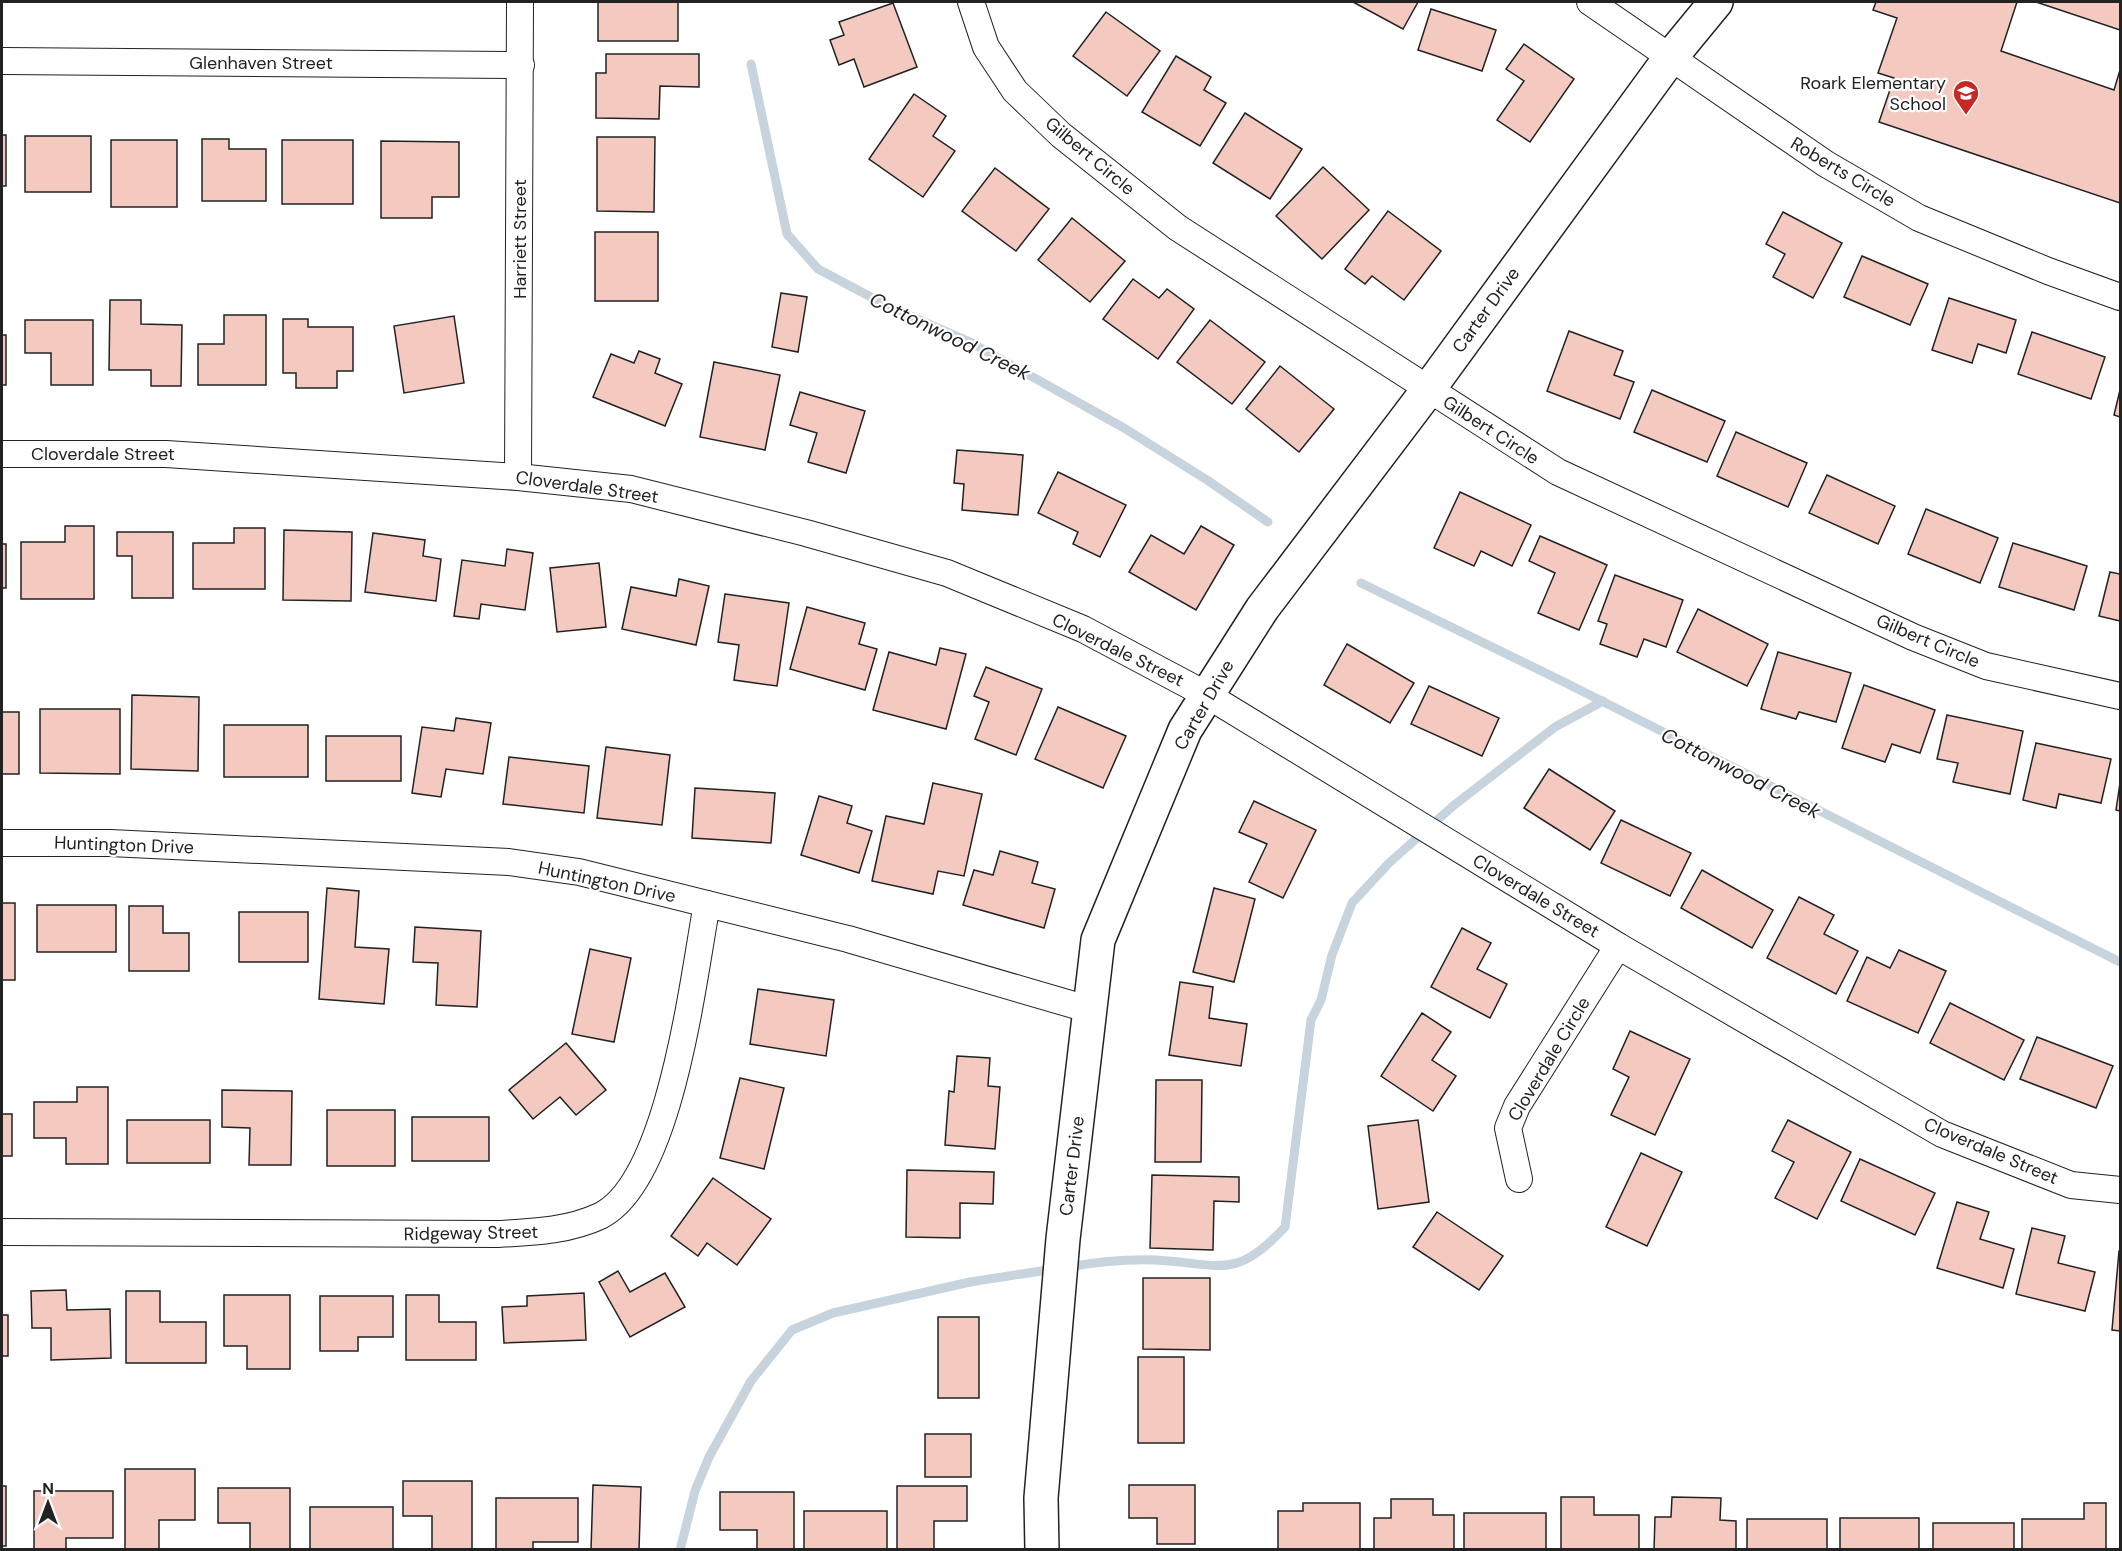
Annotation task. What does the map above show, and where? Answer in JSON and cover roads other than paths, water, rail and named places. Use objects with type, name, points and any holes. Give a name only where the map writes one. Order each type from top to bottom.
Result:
[{"type":"street","name":"Harriett Street","points":[[518,477],[520,2]]},
{"type":"street","name":"Gilbert Circle","points":[[971,2],[986,47],[1010,82],[1061,135],[1178,228],[1558,472],[1913,637],[1986,666],[2121,696]]},
{"type":"street","name":"Roberts Circle","points":[[1590,2],[1826,164],[1919,218],[2048,271],[2121,297]]},
{"type":"street","name":"Carter Drive","points":[[1042,1550],[1041,1498],[1061,1284],[1063,1239],[1098,940],[1185,730],[1262,609],[1428,390],[1670,58],[1716,2]]},
{"type":"street","name":"Glenhaven Street","points":[[2,61],[521,65]]},
{"type":"street","name":"Cloverdale Street","points":[[2,454],[166,454],[518,477],[631,489],[806,533],[947,573],[1083,629],[1207,695],[1618,946],[1942,1134],[2071,1185],[2121,1190]]},
{"type":"street","name":"Huntington Drive","points":[[2,843],[122,844],[509,862],[579,872],[848,939],[1091,1010]]},
{"type":"street","name":"Ridgeway Street","points":[[2,1232],[498,1234],[552,1231],[601,1215],[624,1198],[655,1142],[674,1076],[707,904]]},
{"type":"street","name":"Cloverdale Circle","points":[[1520,1179],[1508,1128],[1517,1106],[1618,946]]},
{"type":"waterway","name":"Cottonwood Creek","points":[[751,64],[787,234],[818,269],[886,305],[970,342],[1124,428],[1207,480],[1268,522]]},
{"type":"waterway","name":"Cottonwood Creek","points":[[1361,583],[1564,682],[2120,962]]},
{"type":"waterway","points":[[1068,1267],[1111,1261],[1144,1260],[1225,1265],[1252,1256],[1285,1227],[1311,1020],[1321,1000],[1332,955],[1352,903],[1389,863],[1453,806],[1555,727],[1603,701]]},
{"type":"waterway","points":[[680,1550],[695,1491],[709,1457],[751,1381],[792,1330],[833,1313],[970,1282],[1054,1269]]},
{"type":"place","name":"Roark Elementary School","points":[[1966,116]]}]
